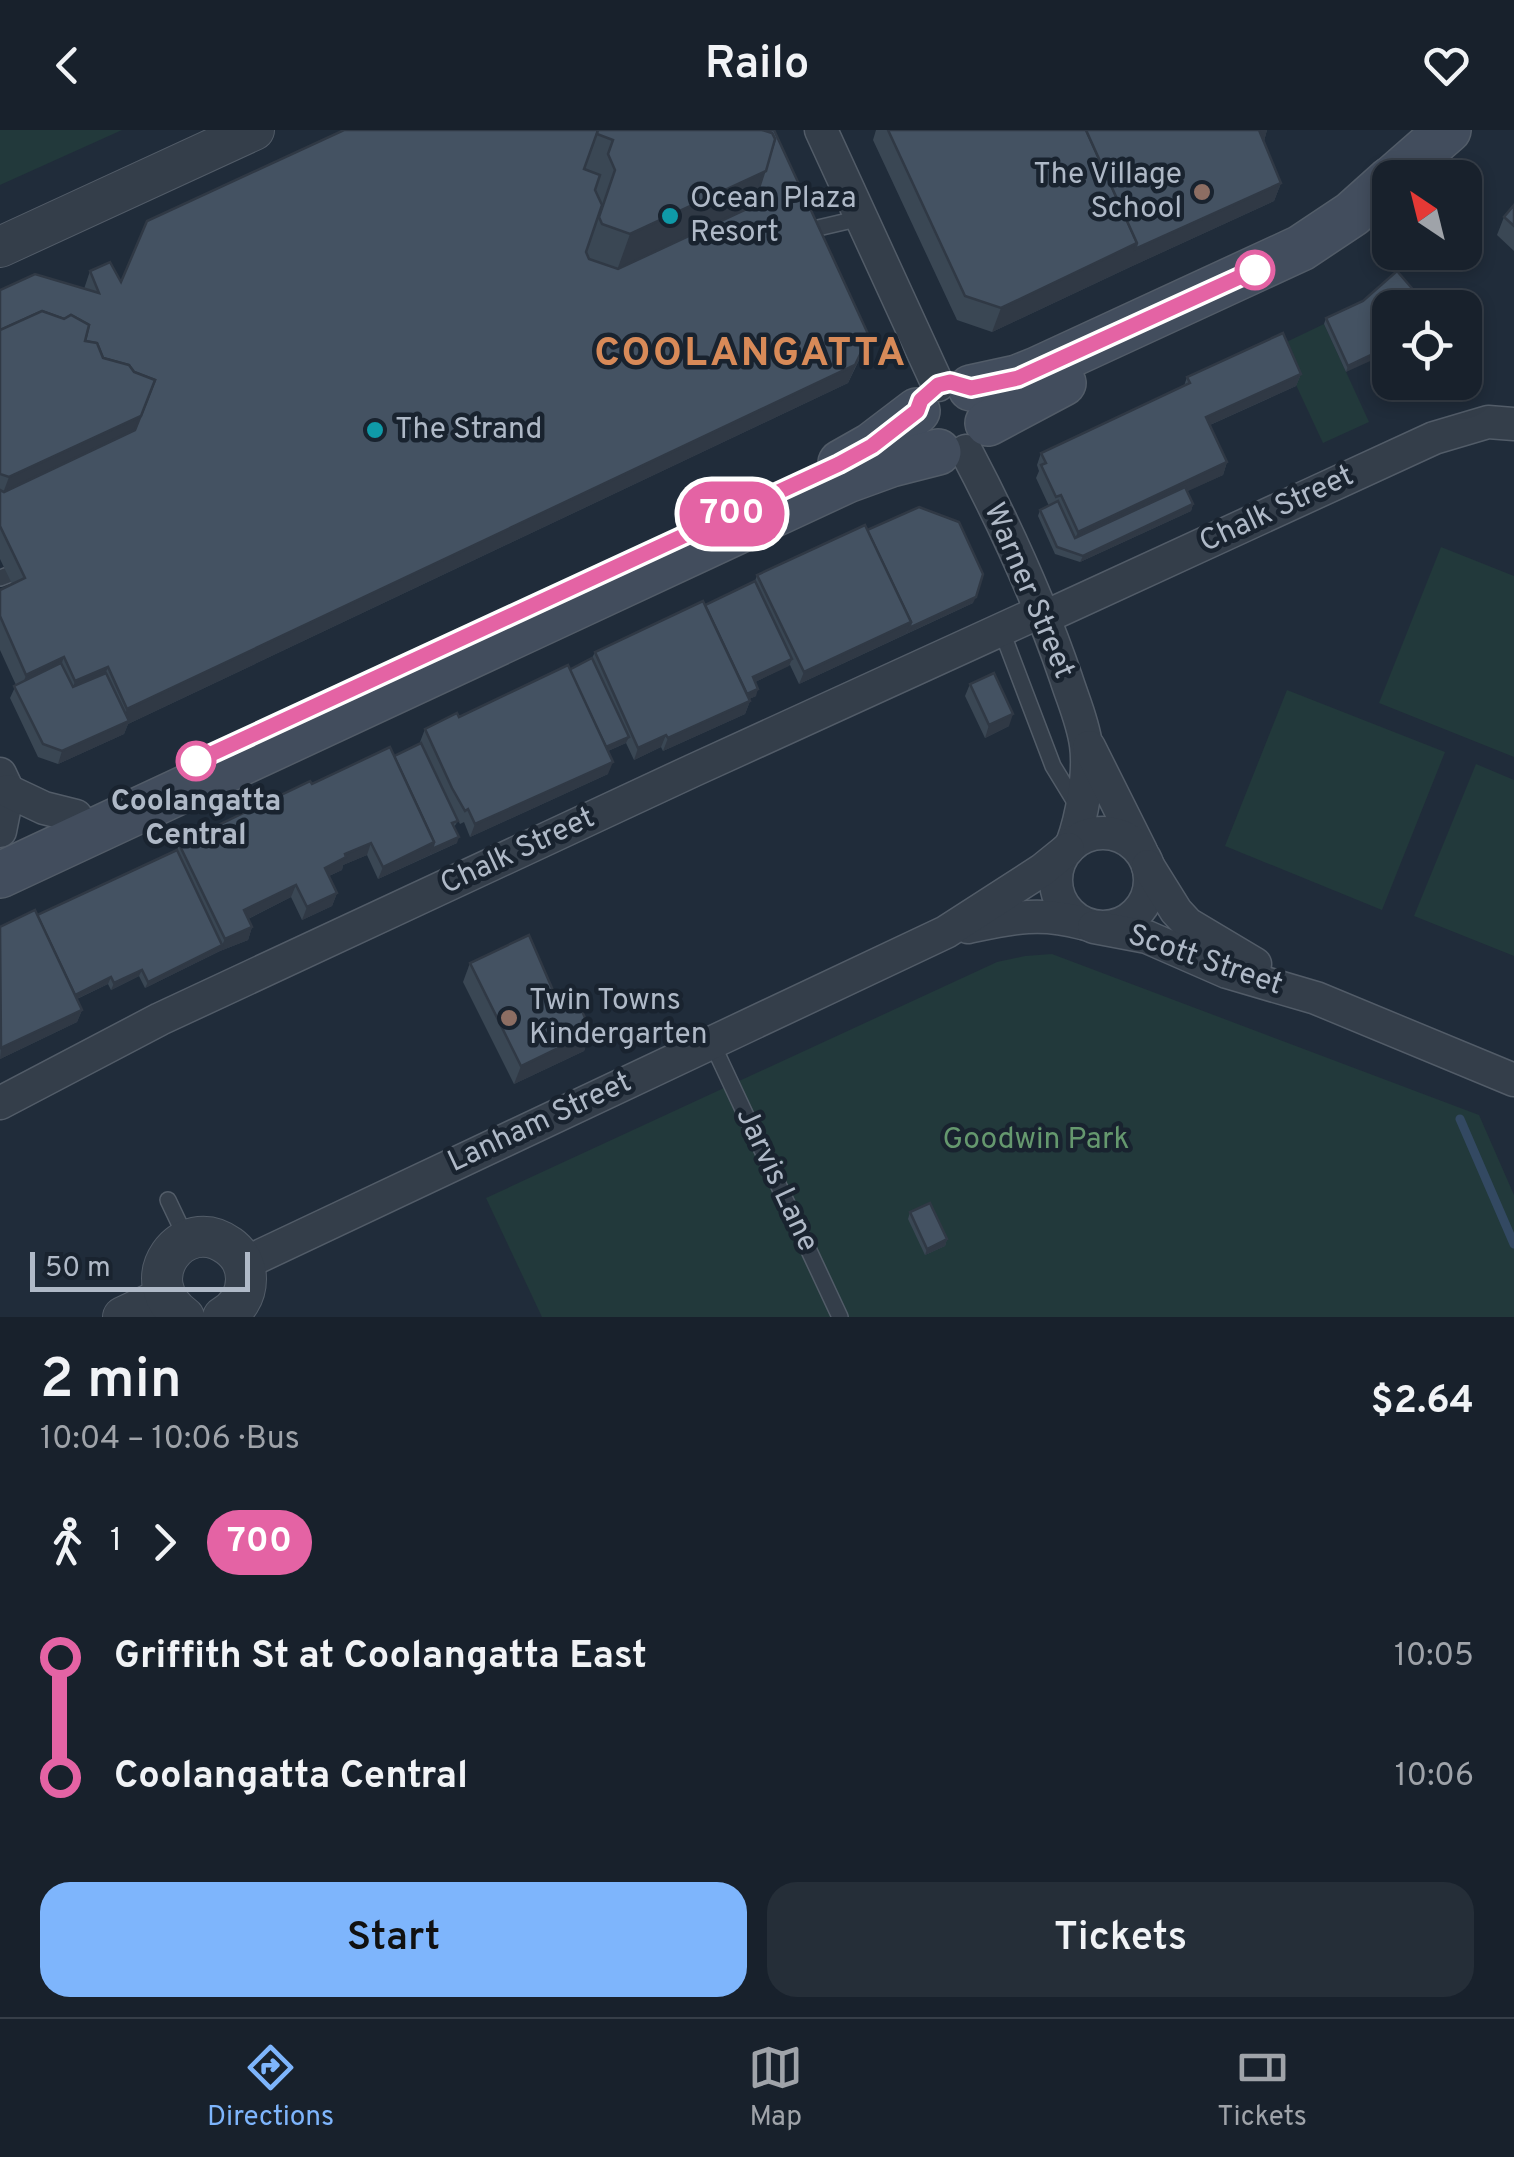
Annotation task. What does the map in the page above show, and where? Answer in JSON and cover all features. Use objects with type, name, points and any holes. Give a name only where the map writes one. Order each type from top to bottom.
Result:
[{"type":"main road","points":[[1413,160],[1448,130]]},
{"type":"main road","points":[[1446,160],[1480,130]]},
{"type":"main road","points":[[0,875],[847,480],[890,464],[953,418],[1018,378],[1301,248],[1372,196]]},
{"type":"main road","points":[[0,852],[872,446],[1066,381],[1312,265],[1372,222]]},
{"type":"street","points":[[0,247],[254,130]]},
{"type":"street","name":"Warner Street","points":[[821,130],[1044,614],[1084,734],[1147,862]]},
{"type":"street","name":"Chalk Street","points":[[0,1104],[160,1019],[1000,630],[1044,614],[1434,438],[1488,422],[1514,424]]},
{"type":"street","name":"Warner Street","points":[[1073,836],[1086,763],[1084,734]]},
{"type":"street","points":[[0,830],[4,782],[44,808],[76,816]]},
{"type":"street","points":[[1112,834],[1128,840],[1147,862],[1149,892],[1136,914],[1120,924],[1090,926],[1065,909],[1057,892],[1058,865],[1073,836],[1112,834]]},
{"type":"street","name":"Lanham Street","points":[[241,1297],[712,1042],[946,932],[1042,870],[1073,836]]},
{"type":"street","name":"Scott Street","points":[[1147,862],[1188,924],[1316,998]]},
{"type":"street","name":"Lanham Street","points":[[946,932],[1039,915],[1090,926]]},
{"type":"street","name":"Scott Street","points":[[1090,926],[1147,937],[1227,972],[1316,998],[1514,1080]]},
{"type":"street","points":[[123,1317],[175,1307],[161,1284],[162,1271],[176,1248],[186,1240],[200,1237],[226,1243],[236,1252],[241,1297]]},
{"type":"lane","points":[[806,232],[861,218]]},
{"type":"lane","points":[[824,241],[861,218]]},
{"type":"lane","points":[[1000,630],[1053,766],[1078,807],[1073,836]]},
{"type":"lane","name":"Jarvis Lane","points":[[712,1042],[840,1317]]},
{"type":"lane","points":[[168,1200],[186,1240]]},
{"type":"green space","points":[[0,130],[122,130],[0,185]]},
{"type":"green space","points":[[1324,324],[1369,422],[1323,443],[1278,346]]},
{"type":"green space","points":[[1441,547],[1514,576],[1514,757],[1379,703]]},
{"type":"green space","points":[[1287,690],[1445,752],[1382,910],[1225,846]]},
{"type":"green space","points":[[1476,764],[1514,780],[1514,956],[1414,916]]},
{"type":"green space","name":"Goodwin Park","points":[[1052,954],[1479,1115],[1514,1195],[1514,1317],[542,1317],[486,1198],[997,962]]},
{"type":"building","name":"The Strand","points":[[344,130],[598,130],[584,169],[600,175],[595,190],[602,205],[586,252],[589,259],[618,269],[753,206],[775,139],[772,133],[762,130],[774,130],[869,336],[855,365],[127,709],[108,667],[75,681],[64,657],[26,675],[0,616],[0,590],[25,578],[0,526],[0,490],[4,492],[135,430],[155,380],[134,372],[129,365],[103,358],[97,343],[85,341],[89,325],[71,315],[64,319],[42,311],[0,330],[0,290],[35,274],[99,293],[90,271],[110,262],[121,282],[147,221]]},
{"type":"building","points":[[598,130],[762,130],[772,133],[775,139],[766,171],[630,234],[602,224],[599,217],[615,170],[608,154],[613,140],[597,134]]},
{"type":"building","points":[[888,130],[1086,130],[1137,243],[1001,308],[965,296]]},
{"type":"building","points":[[1086,130],[1259,130],[1281,183],[1135,249],[1137,243]]},
{"type":"building","points":[[1514,205],[1514,226],[1504,217]]},
{"type":"building","points":[[1397,271],[1413,290],[1375,290]]},
{"type":"building","points":[[1372,293],[1372,355],[1348,366],[1326,318]]},
{"type":"building","points":[[42,311],[64,319],[71,315],[89,325],[85,341],[97,343],[103,358],[129,365],[134,372],[155,380],[141,416],[9,477],[0,474],[0,330]]},
{"type":"building","points":[[1283,333],[1301,374],[1206,417],[1227,462],[1078,532],[1061,495],[1056,497],[1041,465],[1046,463],[1041,453],[1190,383],[1187,377]]},
{"type":"building","points":[[1185,487],[1193,504],[1083,556],[1057,547],[1040,510],[1058,501],[1075,538]]},
{"type":"building","points":[[919,507],[959,522],[983,574],[976,597],[909,628],[911,622],[867,530]]},
{"type":"building","points":[[865,525],[911,622],[804,672],[757,575]]},
{"type":"building","points":[[755,581],[792,659],[753,677],[758,689],[747,694],[705,605]]},
{"type":"building","points":[[703,601],[750,701],[638,748],[595,652]]},
{"type":"building","points":[[592,658],[629,737],[606,747],[569,670]]},
{"type":"building","points":[[61,663],[73,687],[106,673],[129,721],[62,751],[43,744],[14,686]]},
{"type":"building","points":[[568,665],[613,762],[475,824],[452,788],[425,729]]},
{"type":"building","points":[[994,673],[1013,714],[989,725],[970,684]]},
{"type":"building","points":[[421,743],[458,821],[452,823],[459,837],[432,849],[434,842],[394,756]]},
{"type":"building","points":[[390,747],[434,842],[383,867],[371,843],[345,854],[346,857],[325,868],[337,893],[307,907],[296,885],[244,910],[252,927],[225,939],[179,844]]},
{"type":"building","points":[[177,850],[222,945],[148,982],[142,970],[114,983],[111,977],[75,995],[37,915]]},
{"type":"building","points":[[35,910],[82,1010],[1,1048],[0,927]]},
{"type":"building","points":[[529,935],[555,995],[580,1006],[591,1032],[521,1066],[470,963]]},
{"type":"building","points":[[930,1203],[947,1239],[927,1249],[910,1212]]},
{"type":"waterway","points":[[1460,1119],[1514,1244]]},
{"type":"bus line","name":"700","points":[[196,761],[839,464],[872,446],[917,411],[928,391],[938,385],[950,382],[971,388],[1018,378],[1255,270]]},
{"type":"place","name":"The Village School","points":[[1202,192]]},
{"type":"place","name":"Ocean Plaza Resort","points":[[670,216]]},
{"type":"place","name":"The Strand","points":[[375,430]]},
{"type":"place","name":"Coolangatta Central","points":[[196,761]]},
{"type":"place","name":"Twin Towns Kindergarten","points":[[509,1018]]},
{"type":"district","name":"COOLANGATTA","points":[[751,355]]}]
